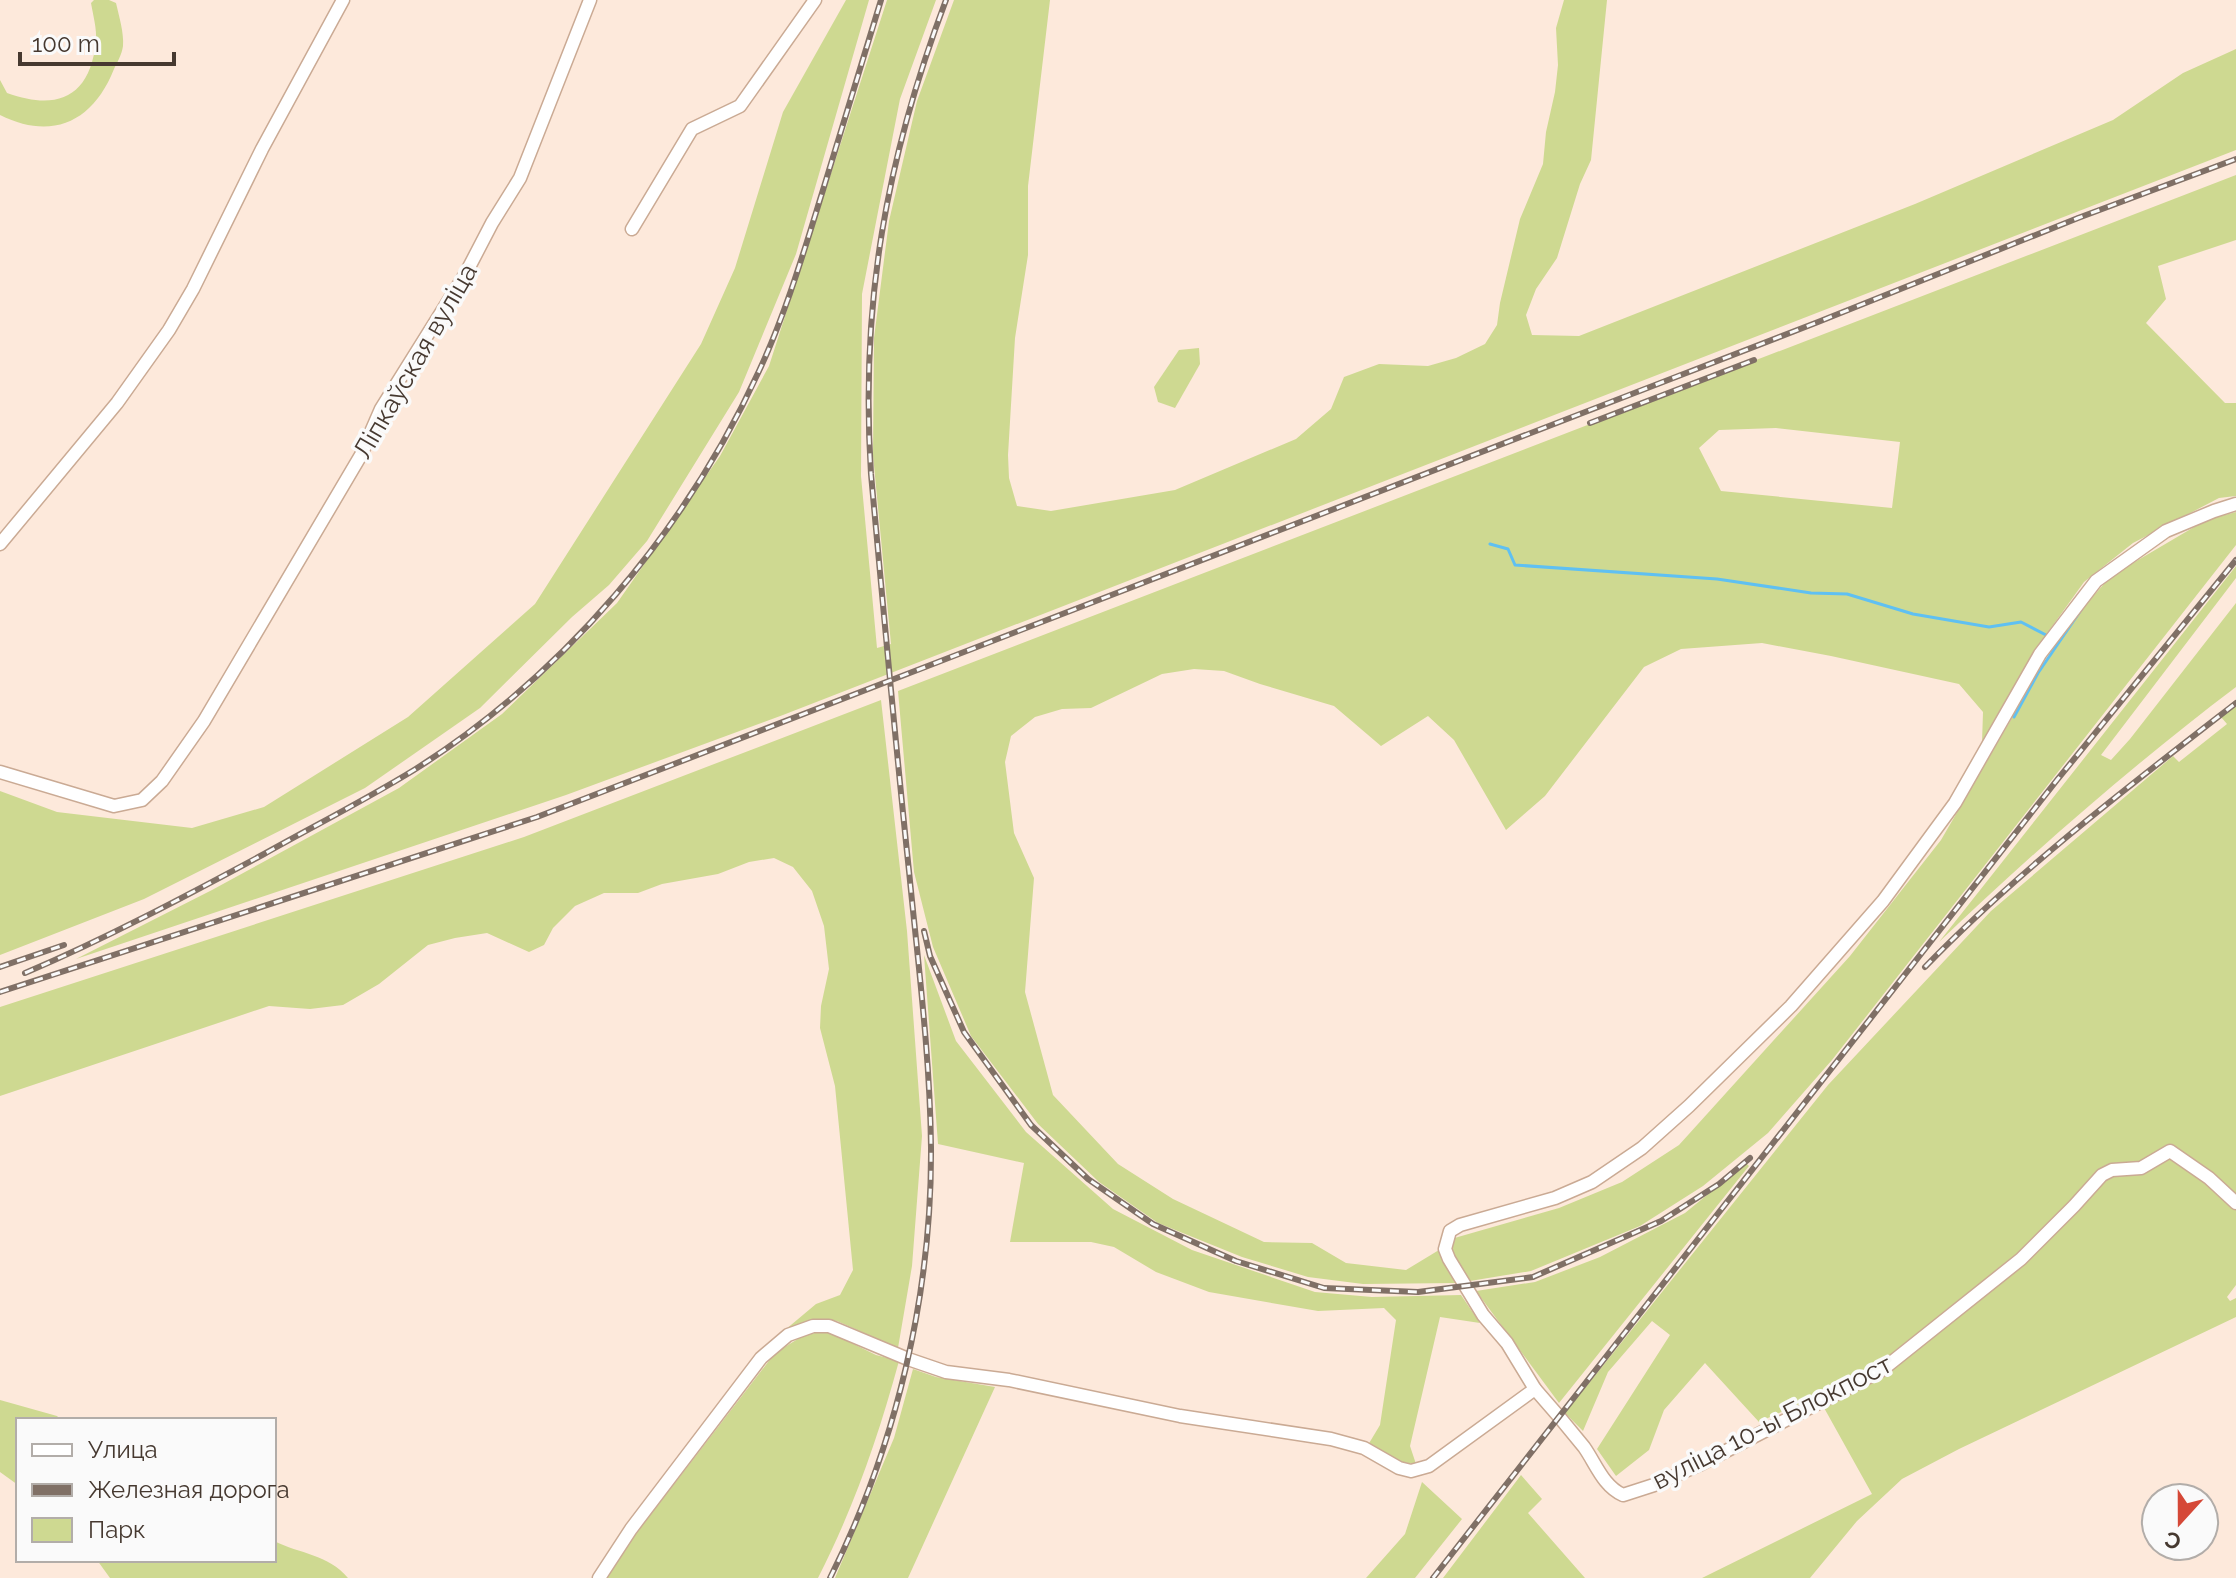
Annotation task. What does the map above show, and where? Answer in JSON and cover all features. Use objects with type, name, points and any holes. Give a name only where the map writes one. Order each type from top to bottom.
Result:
[{"type":"street","points":[[0,544],[117,403],[169,330],[343,0]]},
{"type":"street","name":"Ліпкаўская вуліца","points":[[0,772],[114,806],[142,800],[162,781],[186,750],[361,455],[381,409],[466,273],[520,178],[590,0]]},
{"type":"street","points":[[632,229],[692,129],[740,106],[815,0]]},
{"type":"street","points":[[599,1578],[631,1529],[761,1358],[788,1335],[813,1326],[829,1326],[946,1372],[1009,1380],[1180,1416],[1331,1439],[1364,1448],[1399,1468],[1411,1471],[1429,1466],[1535,1389],[1507,1343],[1483,1315],[1449,1259],[1445,1249],[1450,1231],[1460,1225],[1555,1198],[1592,1182],[1642,1148],[1689,1106],[1791,1006],[1883,901],[1955,803],[2040,654],[2096,581],[2166,531],[2236,504]]},
{"type":"street","name":"вуліца 10-ы Блокпост","points":[[1535,1389],[1570,1430],[1604,1480],[1623,1495],[1699,1465],[1882,1370],[2021,1259],[2102,1175],[2112,1170],[2141,1168],[2170,1151],[2209,1178],[2236,1203]]},
{"type":"green space","points":[[94,0],[116,3],[123,41],[118,61],[95,102],[69,122],[53,126],[19,123],[0,115],[0,80],[7,93],[41,100],[68,95],[87,76],[96,41],[91,3]]},
{"type":"green space","points":[[846,0],[869,0],[796,254],[739,392],[647,541],[609,585],[480,708],[365,788],[144,899],[0,955],[0,791],[57,812],[192,828],[264,807],[408,717],[535,604],[701,344],[735,268],[783,112]]},
{"type":"green space","points":[[887,0],[936,0],[900,99],[862,294],[861,476],[877,648],[891,644],[873,455],[874,338],[889,221],[917,101],[954,0],[1050,0],[1028,186],[1028,255],[1015,338],[1008,455],[1009,478],[1017,506],[1051,511],[1175,490],[1296,439],[1331,409],[1344,377],[1379,364],[1428,366],[1456,358],[1485,344],[1497,325],[1520,219],[1543,164],[1558,65],[1556,28],[1564,0],[1607,0],[1591,160],[1580,184],[1557,258],[1536,289],[1526,315],[1532,335],[1579,336],[1915,204],[2113,120],[2183,73],[2236,49],[2236,150],[783,715],[566,795],[76,959],[212,890],[399,788],[502,714],[617,603],[720,456],[769,366]]},
{"type":"green space","points":[[2236,175],[2236,240],[2158,266],[2166,299],[2146,323],[2225,403],[2236,403],[2236,496],[2219,498],[2133,543],[2084,582],[2033,653],[1982,743],[1983,712],[1959,684],[1762,643],[1681,649],[1644,667],[1545,796],[1506,830],[1454,740],[1428,716],[1381,746],[1334,706],[1224,671],[1194,669],[1162,674],[1091,708],[1062,709],[1035,717],[1011,736],[1005,762],[1014,833],[1034,878],[1025,992],[1053,1095],[1118,1164],[1173,1199],[1264,1242],[1312,1243],[1346,1263],[1406,1270],[1439,1250],[1457,1283],[1363,1284],[1308,1277],[1242,1257],[1158,1223],[1099,1182],[1038,1124],[971,1036],[933,947],[914,872],[898,691]],"holes":[[[1776,428],[1900,442],[1892,508],[1721,491],[1699,448],[1719,430]]]},
{"type":"green space","points":[[1199,348],[1200,364],[1175,408],[1158,402],[1154,387],[1179,350]]},
{"type":"green space","points":[[2236,512],[2236,545],[1832,1060],[1768,1133],[1703,1186],[1640,1226],[1531,1271],[1470,1281],[1449,1252],[1451,1239],[1559,1208],[1622,1182],[1679,1145],[1850,956],[1941,840],[2038,673],[2081,610],[2111,576],[2206,520]]},
{"type":"green space","points":[[2236,566],[2236,578],[2101,755],[2111,760],[2130,739],[2236,603],[2236,687],[2084,810],[1939,942]]},
{"type":"green space","points":[[881,700],[907,931],[922,1136],[912,1266],[898,1348],[837,1321],[823,1319],[785,1330],[816,1304],[840,1295],[853,1270],[835,1086],[820,1028],[829,969],[824,926],[812,891],[793,867],[774,858],[749,862],[718,874],[662,884],[638,893],[604,893],[575,906],[553,928],[544,945],[529,952],[487,933],[428,945],[379,984],[343,1005],[310,1009],[269,1006],[0,1096],[0,1007],[524,837]]},
{"type":"green space","points":[[2236,705],[2236,1285],[2227,1297],[2230,1301],[2236,1298],[2236,1317],[1902,1479],[1857,1521],[1810,1578],[1702,1578],[1872,1494],[1823,1406],[1839,1386],[1759,1422],[1705,1363],[1664,1410],[1649,1450],[1616,1476],[1597,1449],[1670,1335],[1652,1321],[1608,1372],[1583,1431],[1565,1413],[1828,1085],[1991,911],[2173,756],[2179,762],[2227,724],[2221,717]]},
{"type":"green space","points":[[924,955],[956,1041],[1026,1132],[1113,1209],[1192,1250],[1315,1292],[1372,1297],[1461,1295],[1480,1323],[1440,1317],[1410,1446],[1416,1464],[1393,1461],[1368,1445],[1380,1425],[1396,1320],[1384,1308],[1318,1311],[1209,1292],[1156,1272],[1114,1247],[1091,1242],[1010,1242],[1024,1163],[938,1144]]},
{"type":"green space","points":[[1746,1163],[1749,1166],[1559,1403],[1476,1291],[1535,1282],[1600,1257],[1685,1213]]},
{"type":"green space","points":[[825,1330],[876,1355],[899,1361],[864,1472],[818,1578],[606,1578],[638,1531],[775,1353],[801,1337]]},
{"type":"green space","points":[[913,1369],[936,1377],[995,1387],[908,1578],[835,1578],[894,1438]]},
{"type":"green space","points":[[0,1400],[59,1418],[16,1418],[16,1484],[0,1472]]},
{"type":"green space","points":[[1521,1475],[1542,1499],[1528,1513],[1585,1578],[1443,1578]]},
{"type":"green space","points":[[1422,1482],[1462,1519],[1415,1578],[1366,1578],[1405,1534]]},
{"type":"green space","points":[[276,1542],[323,1559],[348,1578],[110,1578],[98,1562],[276,1562]]},
{"type":"waterway","points":[[1490,544],[1508,549],[1515,565],[1717,579],[1811,593],[1847,594],[1913,614],[1989,627],[2021,622],[2046,635]]},
{"type":"waterway","points":[[2014,717],[2038,673],[2081,610]]},
{"type":"railway","points":[[25,973],[176,901],[414,770],[469,732],[520,690],[569,645],[615,595],[657,543],[695,488],[759,371],[802,259],[881,0]]},
{"type":"railway","points":[[830,1578],[874,1476],[906,1368],[917,1314],[930,1203],[931,1147],[926,1044],[871,474],[869,411],[874,291],[882,233],[907,117],[946,0]]},
{"type":"railway","points":[[0,992],[537,817],[2236,159]]},
{"type":"railway","points":[[1590,423],[1754,360]]},
{"type":"railway","points":[[1433,1578],[2057,780],[2236,560]]},
{"type":"railway","points":[[1925,967],[2037,862],[2236,703]]},
{"type":"railway","points":[[924,931],[930,956],[964,1032],[1031,1125],[1088,1179],[1153,1224],[1236,1261],[1324,1288],[1418,1292],[1533,1277],[1661,1221],[1719,1184],[1750,1158]]},
{"type":"railway","points":[[0,967],[64,945]]}]
